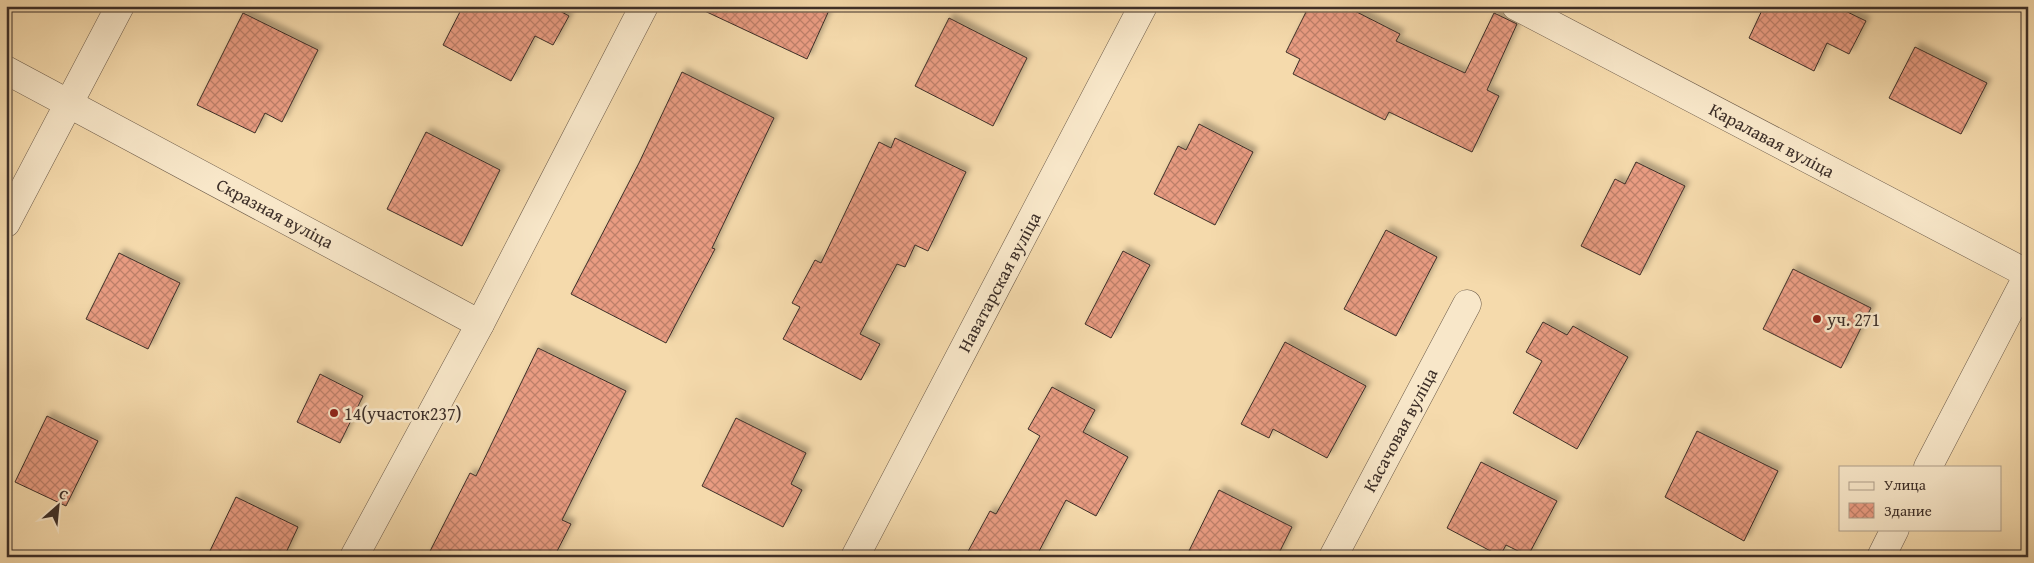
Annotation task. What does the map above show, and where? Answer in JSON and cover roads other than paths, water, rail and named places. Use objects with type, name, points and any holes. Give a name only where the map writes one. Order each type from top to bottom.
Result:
[{"type":"street","points":[[6,223],[120,6]]},
{"type":"street","points":[[354,557],[480,324],[644,6]]},
{"type":"street","name":"Наватарская вуліца","points":[[855,557],[1143,6]]},
{"type":"street","name":"Каралавая вуліца","points":[[1516,6],[2028,274]]},
{"type":"street","name":"Скразная вуліца","points":[[6,70],[480,324]]},
{"type":"street","points":[[1929,466],[2028,274]]},
{"type":"street","name":"Касачовая вуліца","points":[[1334,557],[1467,304]]},
{"type":"street","points":[[1881,557],[1894,530]]},
{"type":"place","name":"уч. 271","points":[[1817,319]]},
{"type":"place","name":"14(участок237)","points":[[334,413]]}]
